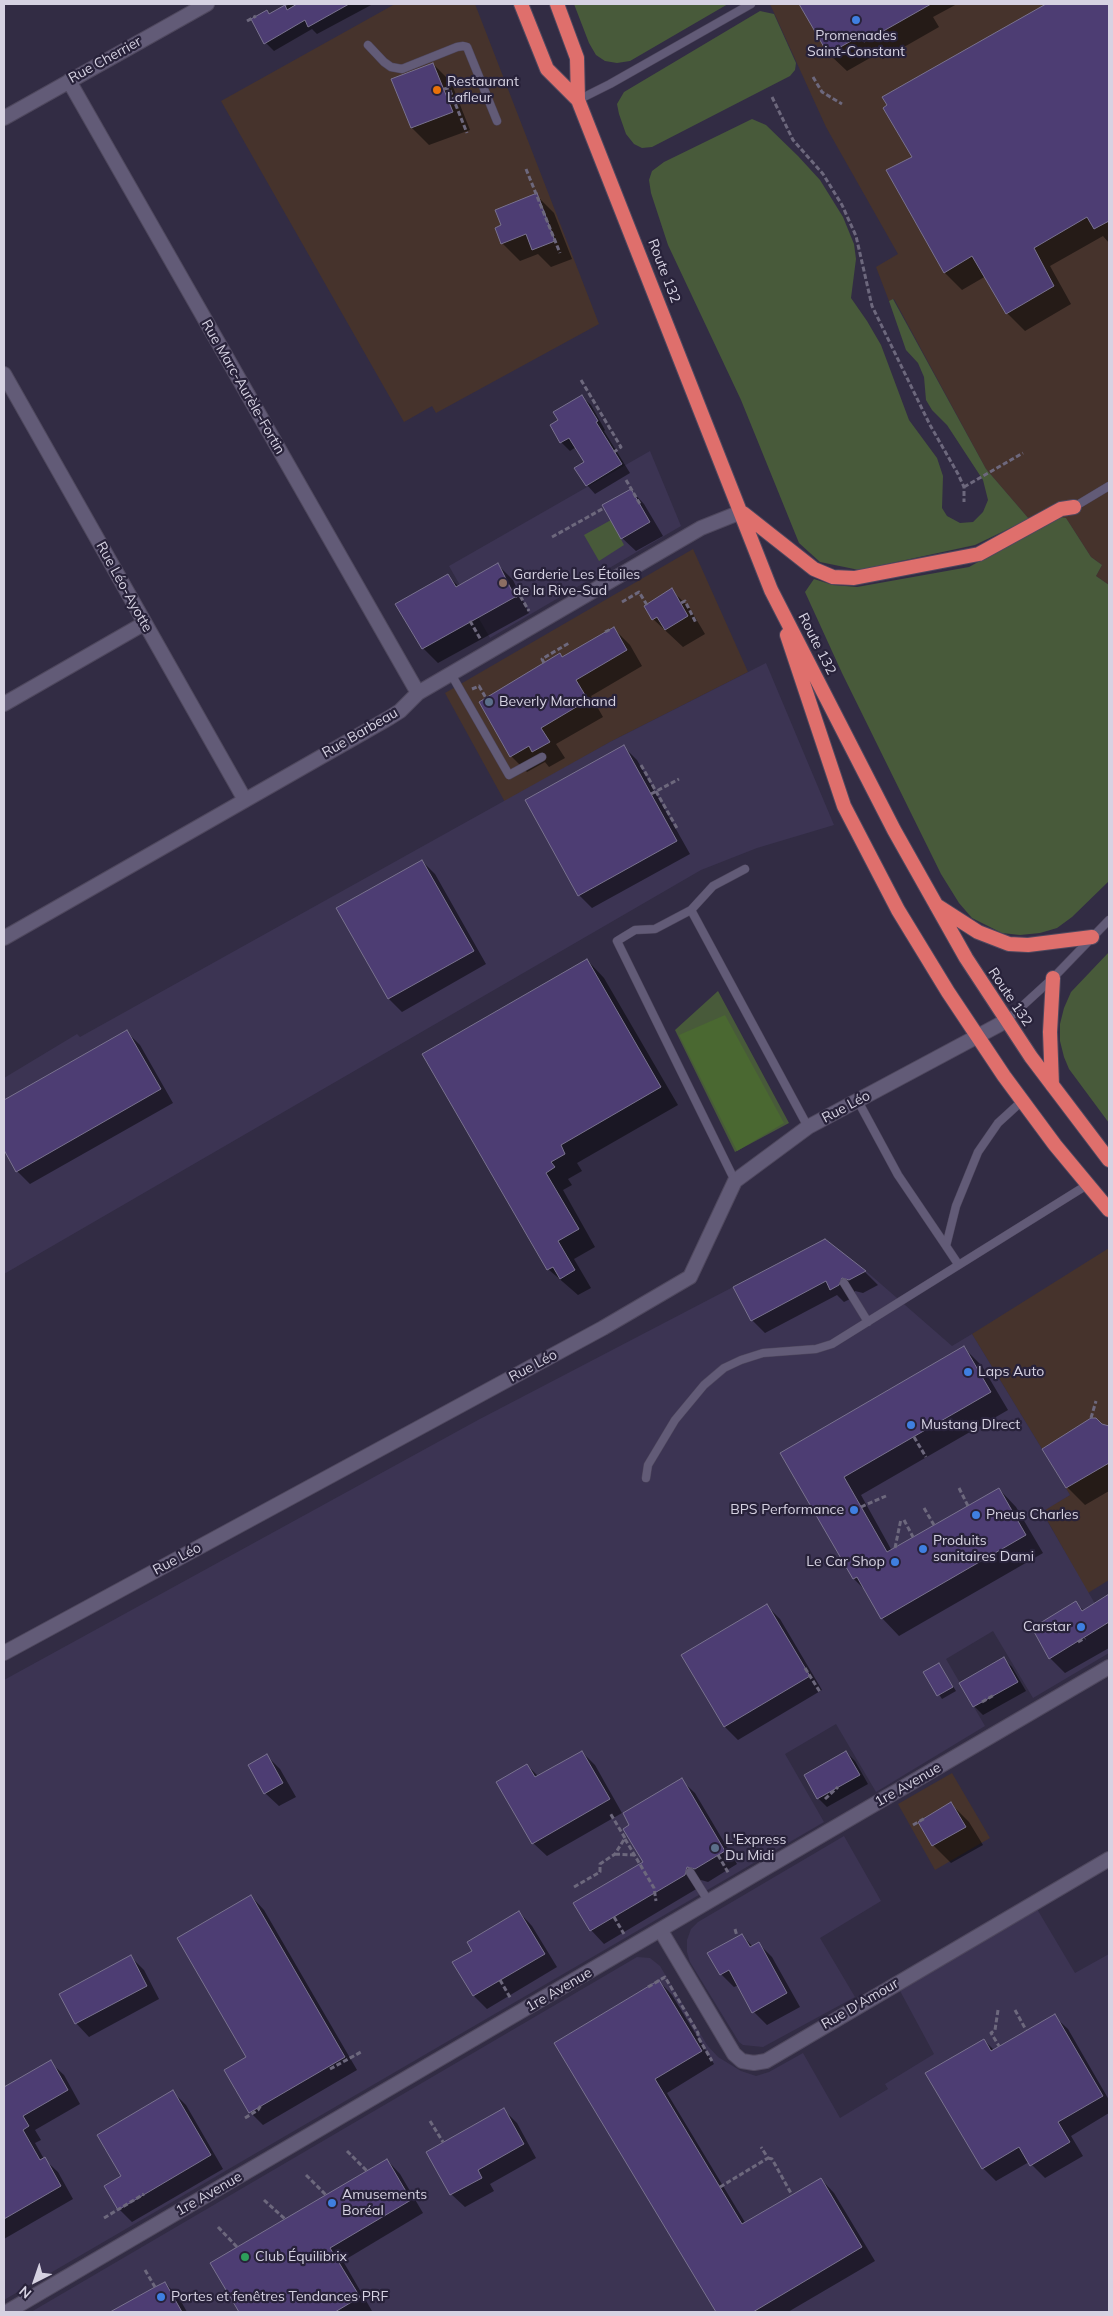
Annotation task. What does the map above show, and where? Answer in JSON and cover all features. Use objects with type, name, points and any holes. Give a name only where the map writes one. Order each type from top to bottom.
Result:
[{"type":"highway","name":"Route 132","points":[[521,4],[547,69],[578,100]]},
{"type":"highway","name":"Route 132","points":[[556,4],[577,58],[578,100],[771,590],[934,904],[982,986],[1052,1085],[1109,1160]]},
{"type":"highway","points":[[741,512],[809,566],[833,576],[854,578],[979,554],[1062,509],[1074,507]]},
{"type":"highway","points":[[771,590],[844,806],[862,842],[924,954],[977,1037],[1022,1101],[1087,1185],[1109,1210]]},
{"type":"highway","points":[[934,904],[978,932],[1009,944],[1028,945],[1092,937]]},
{"type":"highway","points":[[1052,1085],[1050,1032],[1053,978]]},
{"type":"street","name":"Rue Cherrier","points":[[4,118],[207,4]]},
{"type":"street","name":"Rue Marc-Aurèle-Fortin","points":[[68,81],[418,693]]},
{"type":"street","name":"Rue Léo-Ayotte","points":[[4,374],[245,800]]},
{"type":"street","name":"Rue Barbeau","points":[[4,938],[400,711],[418,693],[701,528],[741,512]]},
{"type":"street","points":[[4,704],[145,623]]},
{"type":"street","name":"Rue Léo","points":[[4,1653],[603,1328],[690,1277],[735,1181],[808,1127],[1006,1021]]},
{"type":"street","name":"1re Avenue","points":[[7,2312],[661,1931],[1109,1667]]},
{"type":"street","name":"Rue D'Amour","points":[[661,1931],[734,2054],[742,2060],[766,2061],[1109,1859]]},
{"type":"lane","points":[[578,100],[610,84],[751,4]]},
{"type":"lane","points":[[368,45],[384,62],[391,66],[402,68],[463,46],[467,48],[497,121]]},
{"type":"lane","points":[[1074,507],[1109,486]]},
{"type":"lane","points":[[451,674],[509,775],[542,757]]},
{"type":"lane","points":[[735,1181],[617,941],[635,930],[655,928],[691,910],[713,886],[744,868]]},
{"type":"lane","points":[[691,910],[808,1127]]},
{"type":"lane","points":[[1006,1021],[1053,978],[1109,920]]},
{"type":"lane","points":[[858,1101],[893,1166],[958,1264]]},
{"type":"lane","points":[[946,1246],[956,1206],[978,1152],[998,1123],[1022,1101]]},
{"type":"lane","points":[[646,1478],[648,1465],[675,1420],[704,1385],[724,1368],[763,1353],[816,1349],[832,1344],[1087,1185]]},
{"type":"lane","points":[[844,1282],[868,1322]]},
{"type":"lane","points":[[690,1872],[710,1902]]},
{"type":"path","points":[[247,21],[256,16]]},
{"type":"path","points":[[813,77],[822,92],[842,104]]},
{"type":"path","points":[[444,89],[449,88],[467,133]]},
{"type":"path","points":[[772,97],[794,140],[824,174],[842,205],[856,236],[865,267],[872,306],[917,398],[964,487],[964,502]]},
{"type":"path","points":[[526,169],[560,253]]},
{"type":"path","points":[[581,380],[621,447],[614,452]]},
{"type":"path","points":[[590,408],[596,405]]},
{"type":"path","points":[[964,487],[1024,453]]},
{"type":"path","points":[[626,480],[640,504]]},
{"type":"path","points":[[552,537],[604,508]]},
{"type":"path","points":[[622,602],[639,592],[647,605]]},
{"type":"path","points":[[514,597],[518,594],[530,614]]},
{"type":"path","points":[[680,603],[685,600],[696,623]]},
{"type":"path","points":[[470,621],[488,652]]},
{"type":"path","points":[[605,632],[611,629]]},
{"type":"path","points":[[544,663],[542,659],[569,643]]},
{"type":"path","points":[[478,686],[486,698]]},
{"type":"path","points":[[641,765],[678,830]]},
{"type":"path","points":[[651,794],[679,779]]},
{"type":"path","points":[[1091,1418],[1096,1401]]},
{"type":"path","points":[[914,1437],[926,1458]]},
{"type":"path","points":[[958,1488],[968,1506]]},
{"type":"path","points":[[861,1507],[886,1496]]},
{"type":"path","points":[[924,1508],[934,1525]]},
{"type":"path","points":[[895,1548],[902,1519],[913,1537]]},
{"type":"path","points":[[1078,1642],[1085,1638]]},
{"type":"path","points":[[805,1668],[820,1692]]},
{"type":"path","points":[[982,1702],[994,1695]]},
{"type":"path","points":[[826,1799],[838,1787]]},
{"type":"path","points":[[610,1814],[654,1888],[656,1901]]},
{"type":"path","points":[[914,1825],[925,1818]]},
{"type":"path","points":[[574,1887],[600,1872],[600,1864],[615,1854],[625,1838]]},
{"type":"path","points":[[615,1854],[634,1855]]},
{"type":"path","points":[[735,1930],[737,1936]]},
{"type":"path","points":[[648,1987],[665,1977],[712,2061]]},
{"type":"path","points":[[500,1980],[519,2013]]},
{"type":"path","points":[[998,2010],[995,2030],[991,2033],[999,2046]]},
{"type":"path","points":[[1015,2010],[1026,2030]]},
{"type":"path","points":[[330,2069],[360,2052]]},
{"type":"path","points":[[245,2118],[258,2110],[261,2105]]},
{"type":"path","points":[[430,2121],[443,2142]]},
{"type":"path","points":[[761,2147],[768,2158],[772,2159],[792,2194]]},
{"type":"path","points":[[347,2151],[367,2171]]},
{"type":"path","points":[[720,2187],[768,2158]]},
{"type":"path","points":[[306,2175],[326,2194]]},
{"type":"path","points":[[104,2218],[144,2194]]},
{"type":"path","points":[[264,2200],[285,2219]]},
{"type":"path","points":[[218,2228],[237,2247]]},
{"type":"path","points":[[146,2270],[156,2287]]},
{"type":"shaded area","points":[[395,4],[475,4],[599,324],[436,413],[432,406],[404,422],[221,101]]},
{"type":"shaded area","points":[[770,4],[1109,4],[1109,585],[1096,576],[1102,565],[1091,557],[1066,518],[1029,519],[986,469],[894,299],[889,301],[876,267],[898,254],[826,127]]},
{"type":"shaded area","points":[[650,451],[681,526],[490,638],[449,566]]},
{"type":"shaded area","points":[[693,549],[748,672],[610,742],[505,802],[445,693]]},
{"type":"shaded area","points":[[766,663],[834,825],[757,848],[701,870],[4,1274],[4,1078],[77,1034],[80,1037],[610,742]]},
{"type":"shaded area","points":[[1109,1248],[1109,1580],[1088,1593],[1042,1511],[1070,1495],[972,1334]]},
{"type":"shaded area","points":[[866,1271],[952,1346],[972,1334],[1070,1495],[1042,1512],[1109,1628],[1109,1653],[1033,1698],[993,1631],[946,1659],[985,1726],[876,1792],[836,1724],[785,1754],[824,1822],[4,2300],[4,1680],[478,1420],[733,1287]]},
{"type":"shaded area","points":[[952,1773],[990,1838],[935,1870],[898,1804]]},
{"type":"shaded area","points":[[844,1836],[881,1901],[820,1938],[855,1997],[763,2047],[743,2045],[739,2042],[690,1962],[687,1952],[687,1940],[691,1929],[698,1922]]},
{"type":"shaded area","points":[[1037,1909],[1075,1973],[1109,1954],[1109,2312],[31,2312],[637,1957],[650,1958],[660,1966],[707,2045],[718,2057],[741,2071],[756,2076],[769,2072],[803,2053],[840,2118],[888,2089],[885,2084],[934,2054],[899,1989]]},
{"type":"green space","points":[[574,4],[728,4],[630,61],[617,63],[605,61],[596,55],[589,43]]},
{"type":"green space","points":[[760,11],[774,14],[796,63],[795,70],[790,76],[652,147],[642,148],[634,144],[626,134],[617,104],[624,92]]},
{"type":"green space","points":[[752,119],[766,125],[798,156],[820,180],[843,217],[854,244],[856,259],[851,298],[881,345],[909,420],[937,458],[943,476],[942,508],[947,516],[960,523],[973,522],[983,512],[988,500],[983,480],[947,425],[932,410],[926,400],[924,377],[918,363],[906,350],[889,301],[893,299],[986,469],[1029,519],[975,545],[859,570],[820,562],[799,543],[741,400],[668,245],[651,193],[649,180],[652,171],[664,162]]},
{"type":"green space","points":[[1060,517],[1066,518],[1091,557],[1102,565],[1096,576],[1109,585],[1109,881],[1072,917],[1057,928],[1040,933],[1020,935],[1002,933],[972,918],[959,903],[941,874],[842,673],[805,592],[814,579],[833,585],[857,587],[969,567]]},
{"type":"green space","points":[[611,520],[624,545],[599,561],[584,535]]},
{"type":"green space","points":[[1109,952],[1109,1123],[1069,1069],[1060,1041],[1060,1024],[1071,992]]},
{"type":"green space","points":[[718,991],[789,1123],[735,1152],[675,1030]]},
{"type":"green space","points":[[725,1015],[784,1123],[737,1151],[679,1035]]},
{"type":"building","points":[[297,4],[349,4],[308,27],[305,20],[264,44],[251,19],[267,10],[269,14],[285,5],[287,10]]},
{"type":"building","name":"Promenades Saint-Constant","points":[[799,4],[931,4],[864,42],[860,36],[828,54]]},
{"type":"building","points":[[1046,4],[1109,4],[1109,221],[1094,229],[1087,217],[1034,248],[1054,286],[1006,314],[972,256],[944,273],[886,170],[912,157],[883,108],[887,105],[882,97]]},
{"type":"building","points":[[433,63],[453,112],[411,128],[391,79]]},
{"type":"building","points":[[537,193],[555,241],[532,250],[526,234],[501,244],[495,228],[501,225],[495,210]]},
{"type":"building","points":[[582,395],[622,464],[586,486],[574,468],[584,462],[569,438],[560,443],[550,425],[558,420],[553,412]]},
{"type":"building","points":[[631,489],[650,522],[621,539],[602,505]]},
{"type":"building","points":[[498,563],[515,597],[422,649],[395,604],[448,574],[456,587]]},
{"type":"building","points":[[672,588],[688,616],[665,630],[657,617],[652,620],[644,606]]},
{"type":"building","points":[[614,627],[627,650],[576,680],[588,700],[541,728],[550,742],[532,752],[529,746],[510,757],[479,702],[560,653],[562,657]]},
{"type":"building","points":[[624,745],[677,841],[578,896],[525,800]]},
{"type":"building","points":[[422,860],[474,951],[388,999],[336,908]]},
{"type":"building","points":[[587,959],[661,1087],[561,1145],[565,1154],[551,1162],[555,1167],[546,1173],[579,1229],[558,1241],[575,1270],[560,1279],[553,1267],[547,1270],[422,1054]]},
{"type":"building","points":[[127,1030],[161,1089],[16,1172],[4,1150],[4,1100]]},
{"type":"building","points":[[825,1239],[866,1271],[849,1280],[842,1278],[839,1285],[830,1290],[826,1281],[751,1321],[733,1287]]},
{"type":"building","points":[[964,1346],[991,1392],[844,1477],[887,1552],[999,1488],[1026,1535],[881,1619],[857,1577],[853,1579],[780,1453]]},
{"type":"building","points":[[1091,1418],[1096,1418],[1102,1424],[1109,1426],[1109,1463],[1066,1488],[1042,1449]]},
{"type":"building","points":[[1109,1594],[1109,1622],[1049,1659],[1032,1628],[1076,1601],[1082,1611]]},
{"type":"building","points":[[767,1604],[810,1676],[724,1727],[681,1655]]},
{"type":"building","points":[[1004,1657],[1018,1682],[973,1707],[959,1683]]},
{"type":"building","points":[[939,1663],[953,1687],[937,1696],[923,1672]]},
{"type":"building","points":[[582,1751],[610,1799],[532,1844],[496,1782],[527,1764],[535,1777]]},
{"type":"building","points":[[846,1751],[860,1775],[817,1799],[804,1775]]},
{"type":"building","points":[[267,1754],[283,1783],[264,1794],[248,1765]]},
{"type":"building","points":[[682,1778],[725,1851],[695,1869],[687,1867],[685,1875],[590,1931],[573,1903],[643,1862],[623,1829],[629,1825],[623,1813]]},
{"type":"building","points":[[951,1802],[966,1827],[932,1846],[918,1822]]},
{"type":"building","points":[[251,1895],[345,2057],[249,2113],[224,2070],[246,2057],[177,1938]]},
{"type":"building","points":[[519,1911],[545,1954],[473,1996],[452,1962],[472,1951],[467,1942]]},
{"type":"building","points":[[742,1934],[750,1947],[759,1942],[787,1993],[752,2013],[729,1970],[720,1975],[707,1953]]},
{"type":"building","points":[[131,1955],[147,1986],[75,2024],[59,1994]]},
{"type":"building","points":[[659,1980],[702,2051],[655,2079],[742,2224],[821,2178],[862,2247],[753,2312],[716,2312],[554,2043]]},
{"type":"building","points":[[1055,2014],[1103,2096],[1058,2122],[1070,2142],[1030,2166],[1019,2147],[982,2169],[925,2073],[984,2039],[991,2051]]},
{"type":"building","points":[[51,2060],[68,2090],[23,2116],[29,2126],[23,2130],[40,2160],[45,2157],[61,2186],[4,2219],[4,2087]]},
{"type":"building","points":[[173,2090],[211,2155],[118,2210],[104,2186],[121,2176],[97,2135]]},
{"type":"building","points":[[504,2108],[524,2144],[478,2170],[482,2178],[450,2195],[426,2152]]},
{"type":"building","points":[[387,2159],[411,2200],[330,2248],[360,2297],[335,2312],[239,2312],[210,2263]]},
{"type":"building","points":[[165,2282],[182,2312],[110,2312],[155,2287]]},
{"type":"place","name":"Promenades Saint-Constant","points":[[856,20]]},
{"type":"place","name":"Restaurant Lafleur","points":[[437,90]]},
{"type":"place","name":"Garderie Les Étoiles de la Rive-Sud","points":[[503,583]]},
{"type":"place","name":"Beverly Marchand","points":[[489,702]]},
{"type":"place","name":"Laps Auto","points":[[968,1372]]},
{"type":"place","name":"Mustang DIrect","points":[[911,1425]]},
{"type":"place","name":"BPS Performance","points":[[854,1510]]},
{"type":"place","name":"Pneus Charles","points":[[976,1515]]},
{"type":"place","name":"Produits sanitaires Dami","points":[[923,1549]]},
{"type":"place","name":"Le Car Shop","points":[[895,1562]]},
{"type":"place","name":"Carstar","points":[[1081,1627]]},
{"type":"place","name":"L'Express Du Midi","points":[[715,1848]]},
{"type":"place","name":"Amusements Boréal","points":[[332,2203]]},
{"type":"place","name":"Club Équilibrix","points":[[245,2257]]},
{"type":"place","name":"Portes et fenêtres Tendances PRF","points":[[161,2297]]}]
